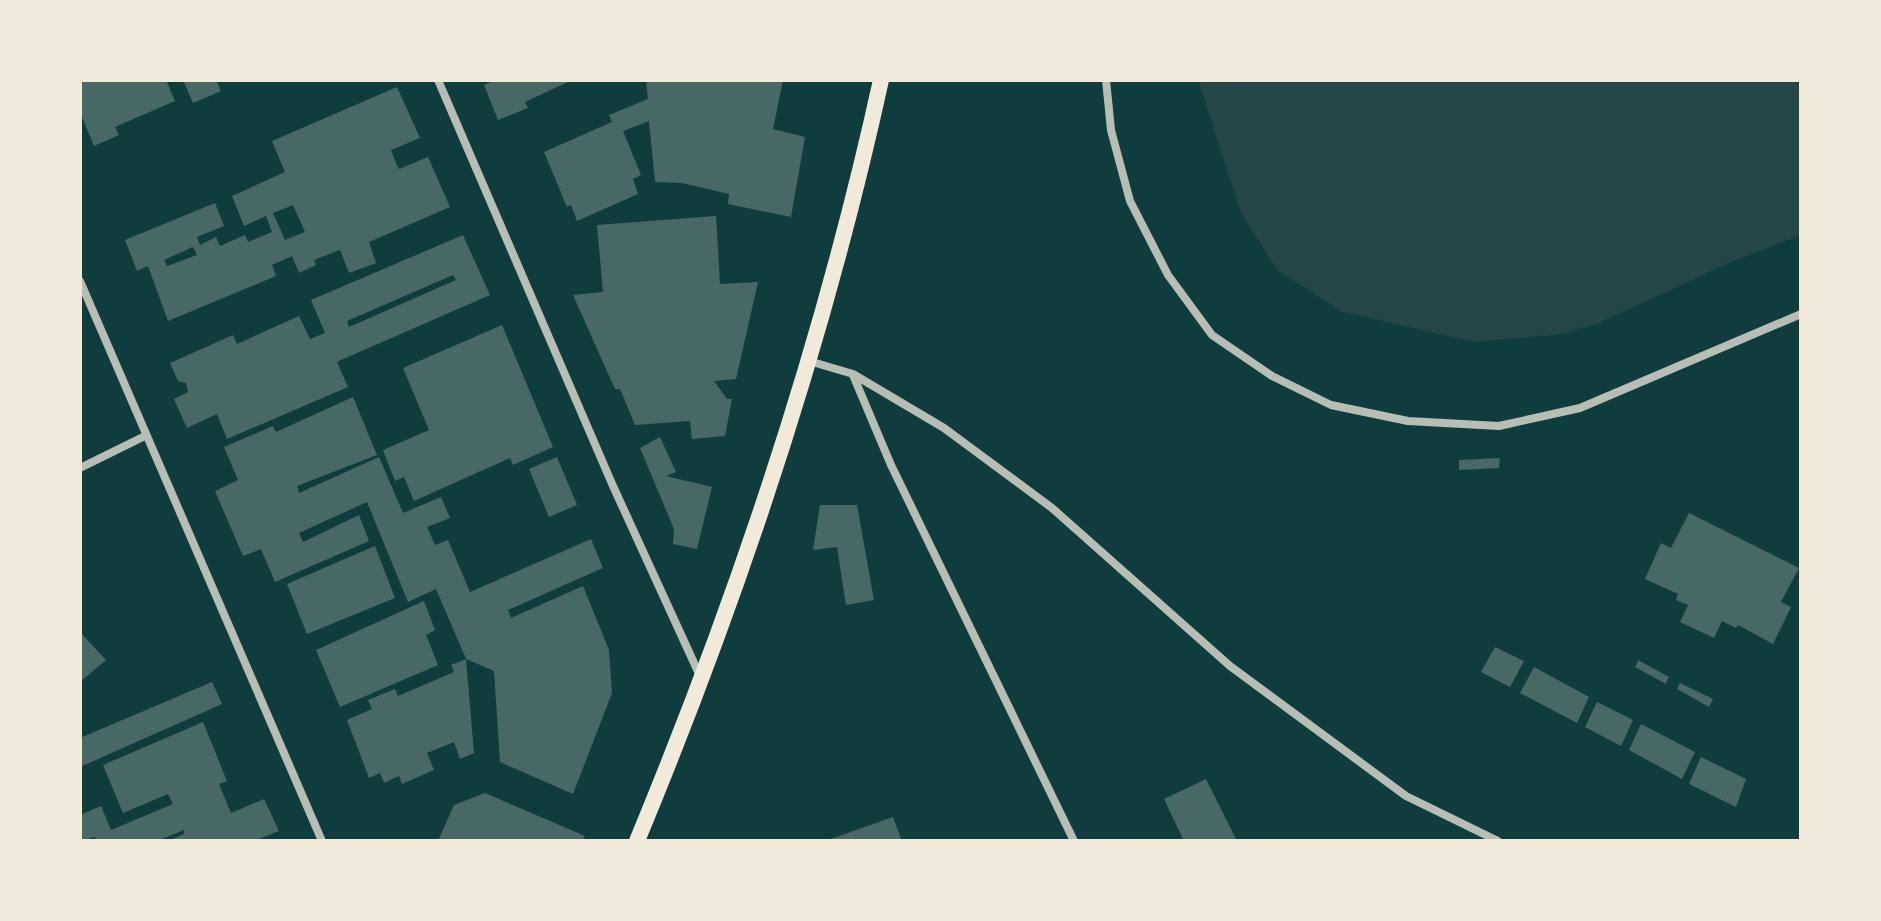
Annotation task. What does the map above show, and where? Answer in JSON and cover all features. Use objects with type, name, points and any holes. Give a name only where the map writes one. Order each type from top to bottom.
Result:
[{"type":"main road","points":[[637,841],[703,681],[808,361],[881,80]]},
{"type":"street","points":[[438,80],[607,472],[703,681]]},
{"type":"street","points":[[1106,80],[1111,130],[1130,201],[1168,275],[1212,335],[1272,376],[1331,405],[1408,421],[1499,426],[1580,408],[1801,314]]},
{"type":"street","points":[[80,281],[322,841]]},
{"type":"street","points":[[808,361],[853,374],[944,428],[1052,508],[1219,657],[1335,744],[1406,796],[1498,841]]},
{"type":"street","points":[[853,374],[891,465],[1074,841]]},
{"type":"street","points":[[80,468],[145,436]]},
{"type":"shaded area","points":[[1198,80],[1801,80],[1801,235],[1731,262],[1599,323],[1563,334],[1474,342],[1343,312],[1278,271],[1241,213]]},
{"type":"building","points":[[80,80],[166,80],[175,101],[115,127],[119,135],[94,146],[80,112]]},
{"type":"building","points":[[183,80],[216,80],[221,91],[193,103]]},
{"type":"building","points":[[495,80],[572,80],[525,102],[528,108],[498,120],[484,85]]},
{"type":"building","points":[[646,80],[783,80],[773,129],[805,137],[791,217],[728,204],[729,194],[682,183],[655,182],[649,121],[623,131],[641,175],[633,179],[638,194],[577,221],[571,205],[567,207],[544,152],[612,122],[609,115],[648,99]]},
{"type":"building","points":[[397,87],[420,138],[391,150],[396,163],[399,169],[428,157],[450,207],[369,242],[376,263],[349,273],[340,250],[314,260],[316,265],[299,273],[292,256],[272,265],[276,276],[168,321],[148,266],[137,271],[125,240],[215,203],[224,226],[197,237],[200,245],[216,237],[220,246],[245,235],[248,242],[272,232],[266,216],[244,226],[232,196],[285,172],[272,141]],"holes":[[[293,205],[305,232],[285,240],[273,213]],[[193,247],[197,255],[167,266],[164,260]]]},
{"type":"building","points":[[716,216],[720,284],[758,282],[736,379],[714,381],[727,399],[732,399],[725,436],[692,439],[690,421],[635,425],[620,389],[615,389],[573,295],[603,292],[597,225]]},
{"type":"building","points":[[463,235],[490,295],[337,362],[348,387],[227,439],[217,414],[187,428],[174,399],[188,392],[186,383],[178,381],[170,363],[233,335],[237,344],[299,316],[310,339],[325,333],[311,300]],"holes":[[[453,275],[456,280],[349,327],[347,321]]]},
{"type":"building","points":[[502,325],[553,447],[513,465],[510,458],[414,501],[404,477],[395,481],[383,450],[429,430],[403,368]]},
{"type":"building","points":[[353,397],[377,455],[297,486],[299,493],[379,457],[403,513],[441,497],[450,518],[427,527],[435,545],[448,540],[470,592],[591,539],[603,568],[508,610],[511,618],[583,586],[609,650],[612,693],[573,794],[500,762],[494,671],[466,659],[436,589],[408,602],[367,502],[299,533],[303,542],[359,515],[369,541],[275,582],[261,549],[243,556],[215,491],[238,480],[224,447],[273,426],[276,432]]},
{"type":"building","points":[[660,437],[676,472],[666,476],[712,487],[697,549],[673,544],[674,529],[640,448]]},
{"type":"building","points":[[557,457],[577,505],[549,517],[529,469]]},
{"type":"building","points":[[1500,458],[1499,468],[1459,470],[1459,460]]},
{"type":"building","points":[[820,505],[857,505],[874,600],[846,605],[837,547],[813,550]]},
{"type":"building","points":[[1689,513],[1799,568],[1781,602],[1791,607],[1773,644],[1738,625],[1736,628],[1722,621],[1714,638],[1680,622],[1688,605],[1676,600],[1678,594],[1645,579],[1661,543],[1671,548]]},
{"type":"building","points":[[375,546],[395,598],[307,634],[287,584]]},
{"type":"building","points":[[424,601],[435,630],[426,635],[438,665],[340,707],[316,650]]},
{"type":"building","points":[[80,632],[106,660],[80,682]]},
{"type":"building","points":[[1495,647],[1524,661],[1510,687],[1481,672]]},
{"type":"building","points":[[466,659],[474,753],[460,759],[454,742],[427,753],[434,770],[402,784],[399,776],[384,783],[380,773],[369,778],[347,720],[372,709],[368,700],[395,689],[398,696],[454,672],[451,665]]},
{"type":"building","points":[[1638,660],[1669,677],[1666,684],[1635,667]]},
{"type":"building","points":[[1534,667],[1589,697],[1577,723],[1520,693]]},
{"type":"building","points":[[212,682],[222,704],[80,767],[80,738]]},
{"type":"building","points":[[1680,683],[1713,699],[1709,707],[1677,689]]},
{"type":"building","points":[[1597,702],[1633,720],[1621,746],[1585,727]]},
{"type":"building","points":[[203,722],[227,781],[219,784],[231,813],[264,799],[279,831],[254,841],[167,841],[184,834],[184,830],[157,841],[96,841],[95,837],[80,841],[80,815],[101,806],[111,830],[173,804],[168,794],[123,813],[103,765]]},
{"type":"building","points":[[1641,724],[1695,752],[1682,779],[1629,750]]},
{"type":"building","points":[[1701,757],[1746,779],[1736,807],[1689,784]]},
{"type":"building","points":[[1206,779],[1236,839],[1233,841],[1184,841],[1164,799]]},
{"type":"building","points":[[485,793],[585,836],[582,841],[438,841],[454,805]]},
{"type":"building","points":[[893,817],[902,841],[825,841]]}]
